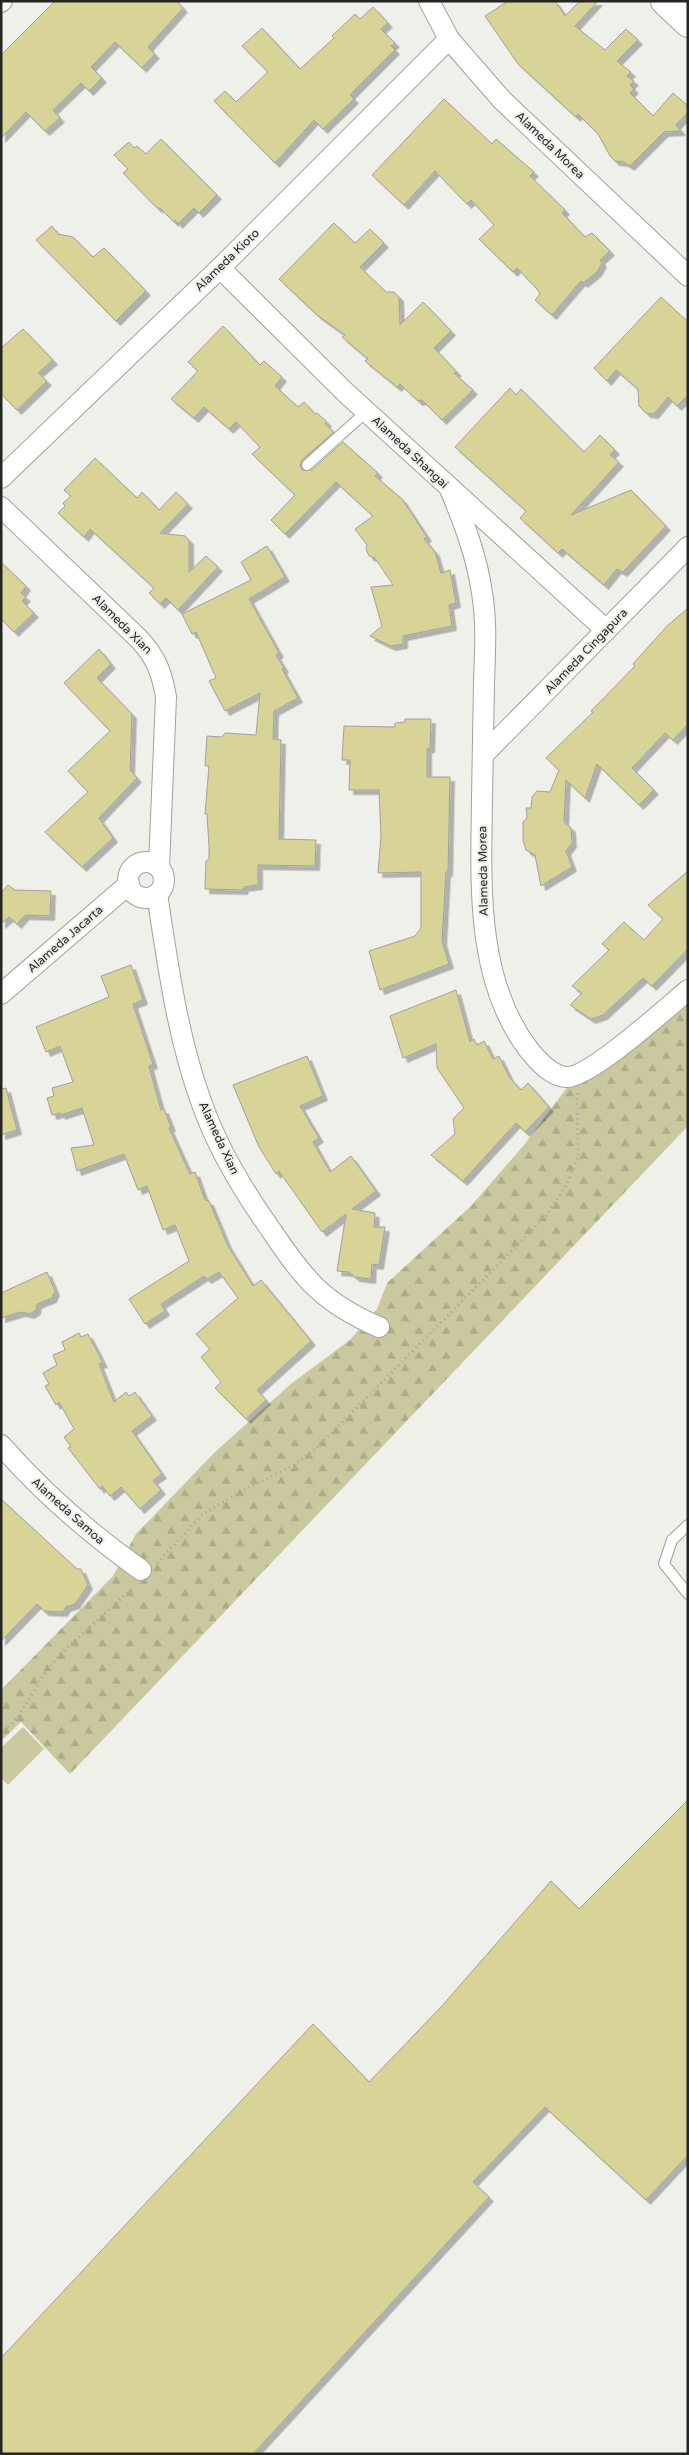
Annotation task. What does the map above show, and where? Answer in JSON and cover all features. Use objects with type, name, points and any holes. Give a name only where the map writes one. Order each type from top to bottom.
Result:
[{"type":"main road","points":[[665,1],[688,23]]},
{"type":"street","name":"Alameda Morea","points":[[429,1],[449,39],[502,100],[688,276]]},
{"type":"street","name":"Alameda Kioto","points":[[1,478],[220,268],[449,39]]},
{"type":"street","name":"Alameda Shangai","points":[[220,268],[366,412],[606,630]]},
{"type":"street","name":"Alameda Morea","points":[[450,489],[474,554],[482,593],[485,634],[482,836],[484,928],[492,968],[512,1023],[535,1057],[557,1074],[567,1077],[577,1075]]},
{"type":"street","name":"Alameda Xian","points":[[1,507],[139,639],[156,660],[163,676],[166,697],[159,867]]},
{"type":"street","name":"Alameda Cingapura","points":[[483,755],[688,547]]},
{"type":"street","points":[[149,862],[159,867],[163,872],[164,884],[157,894],[146,898],[131,889],[129,884],[130,872],[138,864],[149,862]]},
{"type":"street","name":"Alameda Jacarta","points":[[1,994],[129,884]]},
{"type":"street","name":"Alameda Xian","points":[[157,894],[179,1026],[200,1099],[217,1139],[261,1216],[310,1282],[337,1306],[378,1327]]},
{"type":"street","points":[[577,1075],[597,1064],[688,990]]},
{"type":"street","name":"Alameda Samoa","points":[[1,1445],[59,1505],[104,1544],[144,1573]]},
{"type":"lane","points":[[307,465],[366,412]]},
{"type":"lane","points":[[688,1525],[672,1540],[664,1564],[688,1594]]},
{"type":"path","points":[[1,1734],[19,1716],[41,1678],[60,1654],[202,1515],[238,1493],[294,1465],[319,1446],[546,1216],[568,1184],[578,1157],[577,1075]]},
{"type":"green space","points":[[688,1003],[688,1126],[70,1774],[21,1722],[1,1741],[1,1690],[113,1576],[136,1534],[215,1452],[292,1383],[350,1340],[377,1309],[387,1283],[471,1206],[524,1145],[569,1085]]},
{"type":"green space","points":[[23,1727],[44,1749],[8,1785],[1,1778],[1,1748]]},
{"type":"building","points":[[55,1],[177,1],[183,8],[148,47],[155,54],[142,68],[115,42],[91,67],[102,78],[89,91],[81,83],[53,110],[60,118],[45,131],[26,112],[1,138],[1,55]]},
{"type":"building","points":[[508,1],[555,1],[565,16],[580,1],[598,1],[575,26],[605,50],[626,29],[638,40],[617,61],[631,72],[627,76],[634,81],[630,85],[634,89],[630,93],[653,116],[673,93],[688,106],[688,112],[676,125],[681,131],[664,132],[630,166],[624,162],[615,161],[610,156],[598,134],[578,114],[576,117],[518,64],[485,16]]},
{"type":"building","points":[[373,7],[388,23],[381,29],[395,43],[391,46],[395,50],[350,95],[354,99],[323,129],[314,120],[275,163],[214,101],[225,91],[236,102],[268,72],[242,46],[262,28],[300,69],[334,38],[332,36],[355,14],[360,19]]},
{"type":"building","points":[[444,99],[492,144],[496,139],[534,172],[530,176],[565,210],[562,213],[585,237],[592,233],[610,251],[600,260],[602,263],[597,272],[583,283],[581,281],[552,315],[535,300],[540,294],[517,268],[513,272],[479,239],[494,225],[471,200],[467,204],[435,171],[404,205],[372,175]]},
{"type":"building","points":[[161,139],[217,195],[199,213],[194,208],[178,224],[160,208],[157,208],[123,173],[128,169],[114,155],[129,142],[134,148],[137,146],[146,154]]},
{"type":"building","points":[[334,223],[355,243],[370,229],[384,243],[360,267],[386,292],[394,292],[399,297],[400,325],[423,302],[451,331],[434,348],[457,372],[454,373],[473,390],[442,420],[422,400],[418,401],[400,384],[397,387],[365,361],[368,359],[342,337],[345,335],[317,315],[279,279]]},
{"type":"building","points":[[52,226],[58,234],[73,237],[93,257],[104,248],[146,291],[116,321],[36,240]]},
{"type":"building","points":[[661,297],[688,322],[688,395],[677,406],[668,397],[654,414],[646,413],[639,406],[638,389],[616,370],[607,381],[594,368]]},
{"type":"building","points":[[223,326],[260,365],[264,361],[282,377],[275,386],[298,407],[304,402],[315,414],[317,413],[327,422],[325,424],[334,432],[302,460],[300,466],[302,470],[312,470],[343,442],[378,473],[375,476],[402,499],[427,537],[424,539],[435,552],[441,573],[450,570],[456,603],[449,605],[452,626],[403,636],[403,644],[391,646],[370,636],[382,626],[371,587],[393,585],[375,558],[369,556],[366,549],[367,545],[355,529],[373,516],[336,482],[285,534],[271,520],[295,495],[252,454],[260,447],[236,422],[229,429],[204,407],[194,418],[171,399],[198,371],[188,362]]},
{"type":"building","points":[[23,329],[53,360],[38,373],[47,381],[17,410],[1,394],[1,348]]},
{"type":"building","points":[[510,388],[516,395],[521,389],[584,452],[600,435],[615,450],[610,455],[619,462],[571,515],[631,490],[666,526],[623,572],[617,569],[604,585],[562,549],[558,553],[520,518],[526,511],[455,447]]},
{"type":"building","points":[[95,458],[137,498],[142,492],[159,510],[176,492],[188,504],[160,533],[185,536],[189,540],[189,572],[206,556],[218,567],[178,610],[166,598],[160,604],[149,593],[154,588],[90,529],[84,537],[58,513],[65,506],[63,503],[71,496],[64,490]]},
{"type":"building","points":[[267,546],[285,577],[249,599],[279,653],[276,655],[298,698],[274,711],[273,739],[281,740],[279,839],[316,840],[315,866],[258,865],[258,885],[244,887],[243,890],[205,889],[206,861],[209,859],[207,814],[205,814],[209,766],[205,766],[207,736],[222,737],[225,733],[256,735],[260,693],[225,711],[209,681],[216,678],[196,632],[192,634],[182,614],[251,580],[241,562]]},
{"type":"building","points":[[1,562],[26,586],[21,593],[26,597],[22,601],[34,613],[14,632],[1,619]]},
{"type":"building","points":[[688,608],[688,724],[673,740],[665,733],[632,768],[654,790],[639,805],[597,764],[585,798],[566,780],[564,822],[571,828],[572,843],[566,851],[572,867],[541,886],[535,855],[526,850],[523,840],[523,822],[527,818],[526,808],[531,808],[532,797],[537,791],[550,792],[559,770],[546,758],[593,712],[591,711],[635,666],[633,664],[667,626]]},
{"type":"building","points":[[99,649],[111,664],[97,678],[132,714],[130,770],[137,778],[99,818],[113,838],[82,867],[45,832],[88,792],[68,771],[110,731],[64,683]]},
{"type":"building","points":[[405,719],[431,719],[430,748],[427,749],[427,777],[450,777],[448,872],[446,872],[442,941],[449,964],[380,990],[369,951],[415,936],[421,928],[421,872],[378,873],[381,836],[379,790],[349,790],[350,760],[342,760],[344,726],[395,727],[395,723],[405,722]]},
{"type":"building","points":[[688,871],[688,949],[652,986],[643,978],[603,1015],[591,1019],[570,1005],[582,993],[572,986],[609,950],[602,944],[624,922],[644,940],[663,919],[648,905]]},
{"type":"building","points":[[8,885],[15,890],[51,891],[50,916],[25,915],[17,924],[9,917],[1,924],[1,893]]},
{"type":"building","points":[[131,965],[143,1000],[133,1004],[153,1064],[149,1066],[161,1110],[164,1109],[171,1127],[169,1128],[190,1174],[195,1172],[205,1200],[209,1201],[227,1244],[253,1286],[261,1280],[311,1341],[257,1390],[266,1400],[246,1419],[215,1388],[221,1382],[201,1357],[210,1349],[196,1334],[238,1298],[219,1272],[207,1279],[204,1276],[161,1304],[165,1311],[145,1324],[129,1299],[189,1261],[175,1225],[163,1230],[147,1186],[138,1190],[124,1154],[77,1171],[71,1148],[94,1145],[82,1108],[61,1115],[60,1113],[52,1115],[47,1098],[54,1096],[52,1088],[73,1082],[60,1046],[46,1052],[36,1027],[109,997],[101,976]]},
{"type":"building","points":[[456,990],[470,1042],[474,1039],[477,1045],[484,1041],[493,1059],[499,1056],[509,1077],[521,1090],[528,1083],[549,1107],[525,1132],[516,1123],[463,1181],[431,1155],[455,1134],[453,1119],[464,1108],[437,1068],[436,1044],[403,1058],[390,1016]]},
{"type":"building","points":[[307,1056],[323,1096],[300,1106],[319,1138],[313,1142],[330,1172],[351,1156],[376,1191],[352,1209],[375,1213],[374,1227],[385,1227],[379,1265],[372,1264],[371,1279],[355,1277],[349,1272],[337,1271],[346,1214],[322,1232],[279,1171],[276,1174],[259,1147],[233,1085]]},
{"type":"building","points":[[6,1088],[17,1130],[1,1135],[1,1089]]},
{"type":"building","points":[[47,1272],[55,1291],[52,1298],[37,1304],[36,1310],[30,1314],[21,1312],[1,1318],[1,1293]]},
{"type":"building","points":[[79,1333],[81,1337],[88,1334],[103,1363],[99,1364],[114,1402],[126,1392],[129,1396],[135,1392],[152,1416],[132,1431],[162,1474],[153,1480],[161,1490],[140,1509],[121,1487],[110,1496],[102,1486],[100,1489],[68,1448],[71,1447],[64,1437],[74,1429],[59,1402],[56,1405],[45,1386],[49,1384],[43,1373],[57,1365],[53,1355],[65,1350],[62,1342]]},
{"type":"building","points":[[1,1499],[77,1569],[81,1569],[88,1585],[75,1604],[66,1607],[63,1612],[44,1611],[37,1604],[1,1641]]},
{"type":"building","points":[[688,1800],[688,2155],[646,2200],[545,2107],[473,2182],[489,2197],[253,2454],[1,2454],[1,2358],[313,2024],[369,2082],[441,2007],[551,1881],[579,1909]]}]
